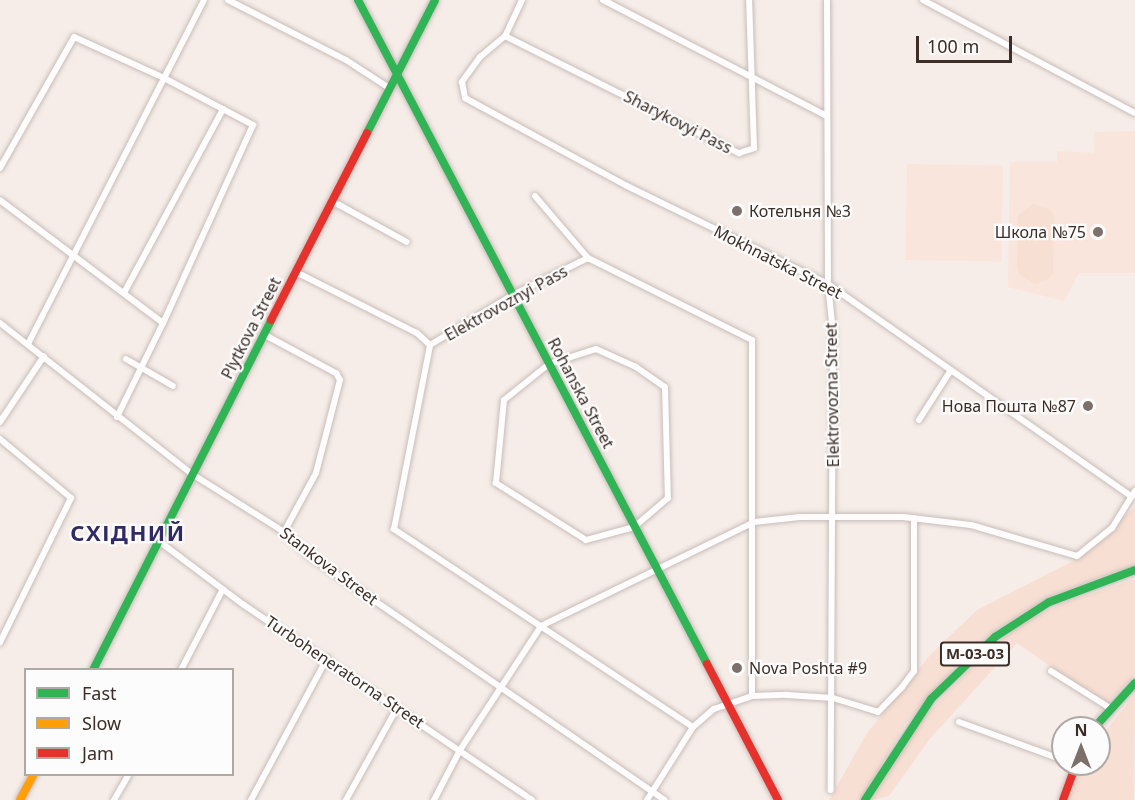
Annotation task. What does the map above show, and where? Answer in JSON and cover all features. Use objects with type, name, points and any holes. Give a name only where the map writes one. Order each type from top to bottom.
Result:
[{"type":"main road","name":"Rohanska Street","points":[[358,0],[778,800]]},
{"type":"main road","name":"Plytkova Street","points":[[94,668],[160,542],[192,474],[435,0]]},
{"type":"main road","name":"М-03-03","points":[[865,800],[931,699],[995,637],[1049,602],[1135,570]]},
{"type":"main road","points":[[1104,716],[1135,683]]},
{"type":"main road","points":[[20,800],[33,776]]},
{"type":"main road","points":[[1063,800],[1071,776]]},
{"type":"street","points":[[28,344],[76,256],[204,0]]},
{"type":"street","points":[[228,0],[346,60],[389,88]]},
{"type":"street","points":[[505,36],[522,0]]},
{"type":"street","points":[[603,0],[827,116]]},
{"type":"street","name":"Sharykovyi Pass","points":[[505,36],[739,153],[754,148],[754,77],[749,0]]},
{"type":"street","name":"Elektrovozna Street","points":[[827,0],[828,284],[833,332],[831,790]]},
{"type":"street","points":[[923,0],[1135,113]]},
{"type":"street","name":"Mokhnatska Street","points":[[505,36],[480,57],[462,82],[465,99],[627,186],[828,284],[1133,494]]},
{"type":"street","points":[[0,168],[74,37],[164,78],[253,125],[164,323],[117,417]]},
{"type":"street","points":[[124,293],[224,109]]},
{"type":"street","points":[[535,196],[588,258],[752,340],[754,522],[752,696]]},
{"type":"street","points":[[0,200],[164,323]]},
{"type":"street","points":[[332,201],[407,242]]},
{"type":"street","name":"Elektrovoznyi Pass","points":[[588,258],[513,295],[430,345],[394,529],[693,727]]},
{"type":"street","points":[[296,272],[417,333],[430,345]]},
{"type":"street","name":"Stankova Street","points":[[0,323],[192,474],[284,532],[311,557],[664,800]]},
{"type":"street","points":[[265,335],[340,375],[316,473],[284,532]]},
{"type":"street","points":[[596,349],[636,367],[665,387],[668,498],[634,527],[586,540],[496,483],[504,400],[549,364],[596,349]]},
{"type":"street","points":[[0,422],[44,356]]},
{"type":"street","points":[[126,359],[173,386]]},
{"type":"street","points":[[919,420],[951,370]]},
{"type":"street","points":[[0,440],[71,498],[0,642]]},
{"type":"street","points":[[434,800],[460,750],[541,626],[754,522],[833,517],[914,518],[971,525],[1077,556],[1112,528],[1133,494]]},
{"type":"street","points":[[647,800],[693,727],[714,709],[752,696],[833,698],[878,712],[914,671],[914,518]]},
{"type":"street","name":"Turboheneratorna Street","points":[[160,542],[223,589],[532,800]]},
{"type":"street","points":[[182,668],[223,589]]},
{"type":"street","points":[[251,800],[327,658]]},
{"type":"street","points":[[1052,670],[1110,708]]},
{"type":"street","points":[[346,800],[396,708]]},
{"type":"street","points":[[958,722],[1051,756]]},
{"type":"street","points":[[114,800],[128,776]]},
{"type":"street","points":[[518,800],[522,793]]},
{"type":"shaded area","points":[[1135,131],[1135,273],[1079,273],[1064,301],[1008,287],[1010,162],[1057,162],[1057,151],[1094,153],[1095,132]]},
{"type":"shaded area","points":[[907,164],[1003,166],[1001,262],[905,260]]},
{"type":"shaded area","points":[[1033,204],[1050,209],[1054,217],[1053,272],[1050,278],[1035,284],[1020,275],[1017,267],[1018,215]]},
{"type":"shaded area","points":[[1135,507],[1135,565],[1056,593],[998,628],[972,648],[905,724],[861,800],[829,800],[867,733],[930,655],[977,610],[1073,561]]},
{"type":"shaded area","points":[[1135,579],[1135,675],[1105,705],[1017,643],[929,740],[889,796],[872,800],[923,718],[994,645],[1027,621],[1064,603]]},
{"type":"shaded area","points":[[1135,694],[1134,800],[1065,800],[1074,776],[1111,776],[1111,724]]},
{"type":"traffic: fast","points":[[358,0],[707,664]]},
{"type":"traffic: fast","points":[[367,133],[435,0]]},
{"type":"traffic: fast","points":[[94,668],[271,320]]},
{"type":"traffic: fast","points":[[865,800],[931,699],[995,637],[1049,602],[1135,570]]},
{"type":"traffic: fast","points":[[1105,716],[1135,683]]},
{"type":"traffic: slow","points":[[20,800],[33,776]]},
{"type":"traffic: jam","points":[[271,320],[367,133]]},
{"type":"traffic: jam","points":[[707,664],[778,800]]},
{"type":"traffic: jam","points":[[1063,800],[1072,776]]},
{"type":"place","name":"Котельня №3","points":[[737,211]]},
{"type":"place","name":"Школа №75","points":[[1098,232]]},
{"type":"place","name":"Нова Пошта №87","points":[[1088,406]]},
{"type":"place","name":"Nova Poshta #9","points":[[737,668]]},
{"type":"district","name":"СХІДНИЙ","points":[[128,533]]}]
